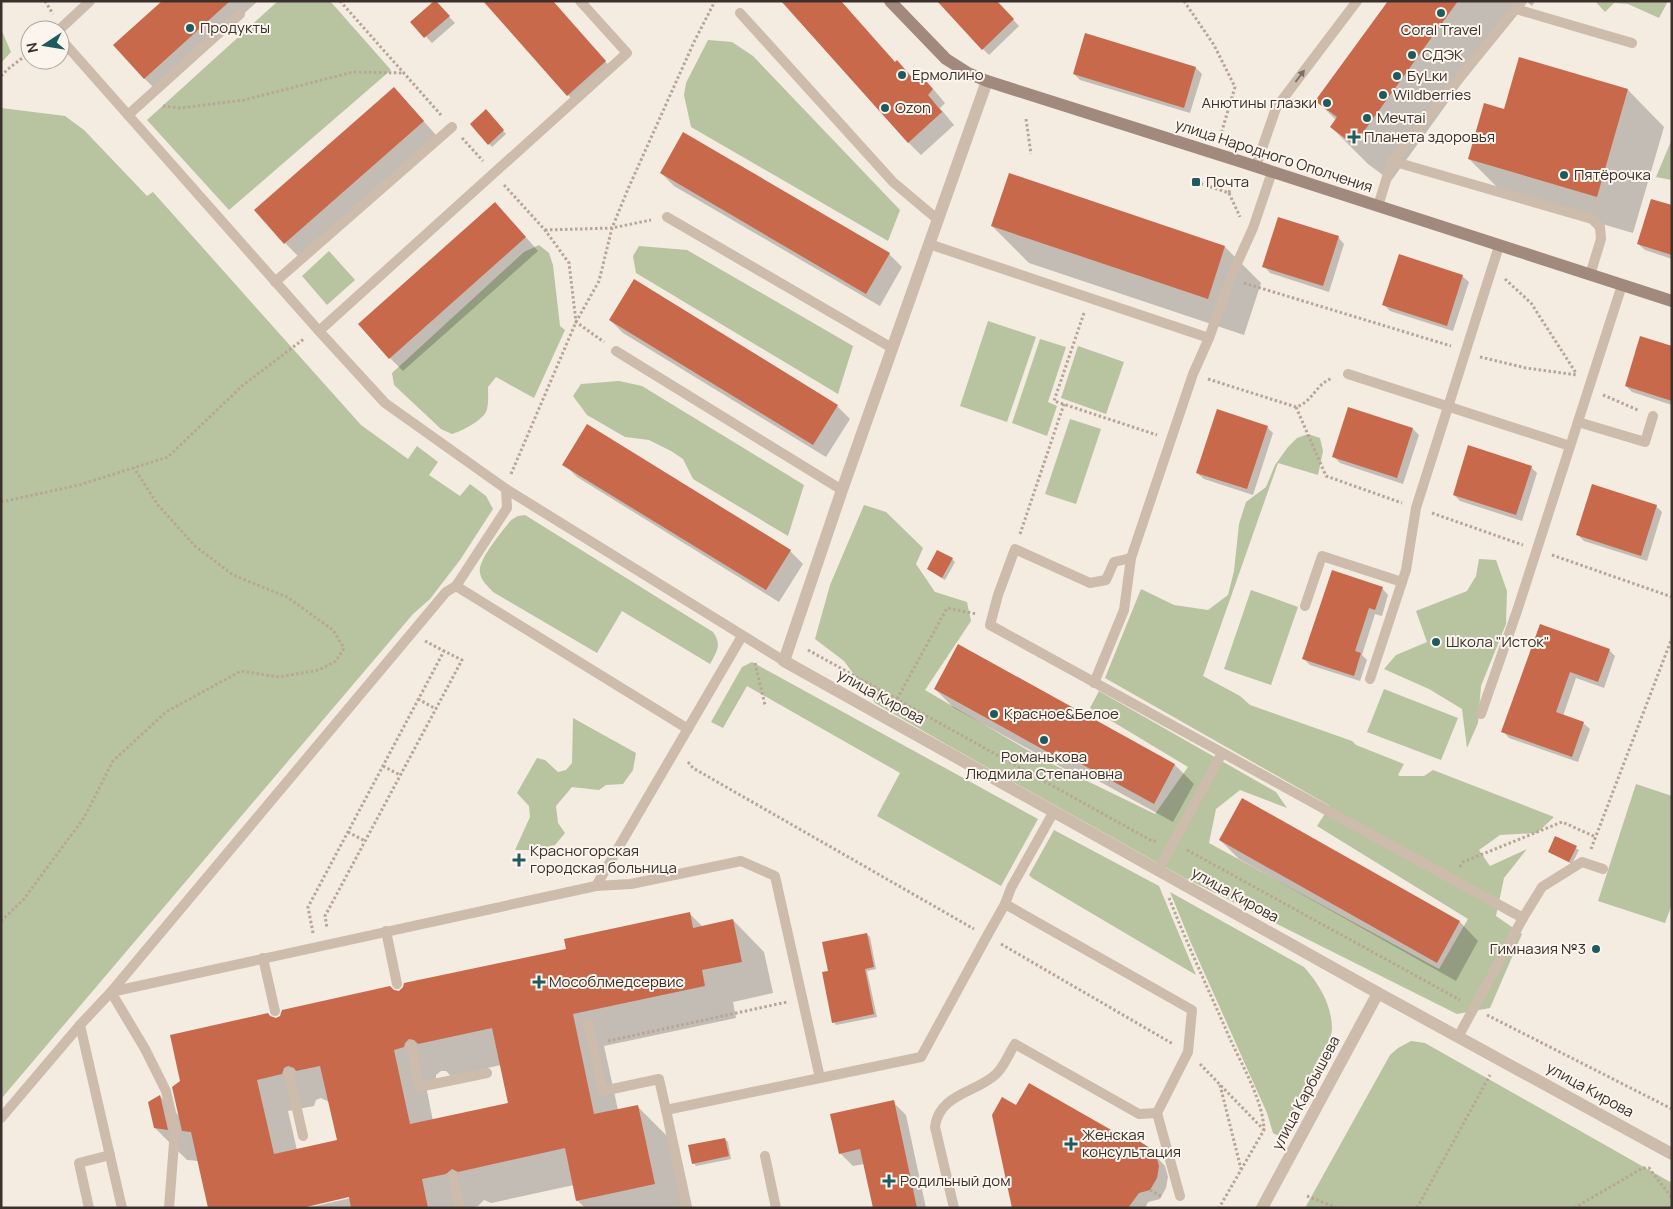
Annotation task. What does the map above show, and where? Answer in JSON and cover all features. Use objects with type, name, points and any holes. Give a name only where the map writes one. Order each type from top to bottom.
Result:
[{"type":"main road","name":"улица Народного Ополчения","points":[[890,1],[946,59],[968,73],[987,81],[1672,301]]},
{"type":"street","points":[[784,661],[842,490],[987,81]]},
{"type":"street","name":"улица Кирова","points":[[784,661],[1458,1038],[1672,1154]]},
{"type":"street","name":"улица Карбышева","points":[[1262,1208],[1378,993]]},
{"type":"lane","points":[[69,20],[90,1]]},
{"type":"lane","points":[[319,331],[627,53],[580,1]]},
{"type":"lane","points":[[1256,166],[1276,108],[1357,1]]},
{"type":"lane","points":[[1378,206],[1392,160],[1519,5],[1632,43]]},
{"type":"lane","points":[[740,13],[893,182],[938,219]]},
{"type":"lane","points":[[128,115],[240,14]]},
{"type":"lane","points":[[70,49],[275,282],[385,403],[506,488],[784,661]]},
{"type":"lane","points":[[275,282],[452,127]]},
{"type":"lane","points":[[1392,160],[1592,220],[1600,226],[1601,239],[1590,275]]},
{"type":"lane","points":[[1094,682],[1124,610],[1131,558],[1193,374],[1209,338],[1230,279],[1253,228],[1272,172]]},
{"type":"lane","points":[[667,217],[892,348]]},
{"type":"lane","points":[[929,244],[1209,338]]},
{"type":"lane","points":[[1370,679],[1406,570],[1416,508],[1499,246]]},
{"type":"lane","points":[[1481,714],[1537,550],[1622,285]]},
{"type":"lane","points":[[616,351],[842,490]]},
{"type":"lane","points":[[1348,374],[1570,446]]},
{"type":"lane","points":[[1578,422],[1645,442],[1653,416]]},
{"type":"lane","points":[[1,1118],[80,1025],[111,992],[446,592],[456,586],[507,508],[506,488]]},
{"type":"lane","points":[[1131,558],[1114,562],[1106,580],[1090,582],[1015,549],[990,625],[1523,918]]},
{"type":"lane","points":[[1305,606],[1322,556],[1402,582]]},
{"type":"lane","points":[[456,586],[688,729]]},
{"type":"lane","points":[[596,886],[742,636]]},
{"type":"lane","points":[[1158,871],[1222,753]]},
{"type":"lane","points":[[666,1110],[920,1057],[1005,904],[1010,888],[1053,812]]},
{"type":"lane","points":[[111,992],[596,886],[631,884],[741,861],[775,876],[820,1078]]},
{"type":"lane","points":[[1458,1038],[1523,918],[1542,887],[1582,862],[1604,869]]},
{"type":"lane","points":[[1005,904],[1192,1010],[1188,1052],[1157,1113],[1180,1196]]},
{"type":"lane","points":[[386,931],[397,984]]},
{"type":"lane","points":[[264,958],[275,1011]]},
{"type":"lane","points":[[111,992],[145,1049],[166,1091],[175,1130],[169,1208]]},
{"type":"lane","points":[[588,1024],[603,1091],[659,1079],[687,1207],[682,1208]]},
{"type":"lane","points":[[80,1025],[122,1208]]},
{"type":"lane","points":[[954,1208],[935,1127],[936,1117],[947,1103],[997,1074],[1015,1044],[1139,1114],[1157,1113]]},
{"type":"lane","points":[[411,1046],[419,1088],[487,1073]]},
{"type":"lane","points":[[289,1072],[303,1136]]},
{"type":"lane","points":[[89,1208],[79,1163],[110,1156]]},
{"type":"lane","points":[[765,1156],[776,1208]]},
{"type":"lane","points":[[453,1176],[460,1208]]},
{"type":"path","points":[[506,488],[576,322],[599,281],[612,228],[694,42],[715,1]]},
{"type":"path","points":[[1184,1],[1214,45],[1235,88],[1221,134]]},
{"type":"path","points":[[1,76],[20,60]]},
{"type":"path","points":[[142,102],[180,108],[244,100],[353,72],[404,74]]},
{"type":"path","points":[[1026,119],[1031,154]]},
{"type":"path","points":[[1228,192],[1234,177]]},
{"type":"path","points":[[1196,182],[1228,192],[1240,217]]},
{"type":"path","points":[[544,230],[612,228],[667,217]]},
{"type":"path","points":[[1493,268],[1531,303],[1576,374]]},
{"type":"path","points":[[1089,298],[1054,401],[1171,440]]},
{"type":"path","points":[[1,502],[79,484],[168,457],[242,386],[301,339],[319,331]]},
{"type":"path","points":[[1193,374],[1296,407],[1305,404],[1320,386],[1330,379],[1348,374]]},
{"type":"path","points":[[1015,549],[1064,404]]},
{"type":"path","points":[[1296,407],[1326,476],[1672,597]]},
{"type":"path","points":[[1,921],[23,900],[84,818],[113,761],[166,712],[241,672],[279,677],[318,670],[336,661],[344,648],[333,630],[287,597],[233,575],[195,546],[158,506],[134,468]]},
{"type":"path","points":[[897,699],[947,608],[992,617]]},
{"type":"path","points":[[331,943],[325,916],[462,660],[412,634]]},
{"type":"path","points":[[1582,862],[1589,855],[1672,638]]},
{"type":"path","points":[[808,650],[1152,841],[1174,842],[1474,1008],[1672,1109]]},
{"type":"path","points":[[316,946],[308,907],[444,651]]},
{"type":"path","points":[[754,659],[765,705]]},
{"type":"path","points":[[418,699],[436,709]]},
{"type":"path","points":[[383,765],[400,775]]},
{"type":"path","points":[[1453,880],[1463,862],[1562,822],[1596,837]]},
{"type":"path","points":[[348,832],[365,841]]},
{"type":"path","points":[[1158,871],[1264,1117],[1264,1130],[1219,1208]]},
{"type":"path","points":[[593,1044],[803,999]]},
{"type":"path","points":[[1418,1208],[1490,1075]]},
{"type":"path","points":[[1220,1084],[1241,1169]]},
{"type":"path","points":[[1574,1208],[1643,1168],[1649,1168],[1672,1198]]},
{"type":"path","points":[[1307,1196],[1337,1208]]},
{"type":"green space","points":[[278,1],[330,1],[391,70],[229,210],[147,120]]},
{"type":"green space","points":[[1595,1],[1668,1],[1659,18],[1628,4],[1614,3],[1605,12]]},
{"type":"green space","points":[[1,29],[11,52],[1,63]]},
{"type":"green space","points":[[708,40],[732,42],[753,56],[900,210],[888,241],[691,127],[684,95],[686,83]]},
{"type":"green space","points":[[1,108],[65,116],[84,130],[147,196],[153,192],[361,425],[408,459],[417,446],[438,462],[429,475],[460,496],[470,484],[486,496],[493,509],[460,560],[430,599],[413,614],[1,1099]]},
{"type":"green space","points":[[1672,139],[1672,180],[1656,177]]},
{"type":"green space","points":[[539,245],[549,253],[553,265],[560,326],[565,330],[534,398],[496,377],[488,387],[487,409],[480,419],[452,434],[441,429],[394,385],[392,373],[524,252]]},
{"type":"green space","points":[[639,246],[687,250],[853,346],[838,394],[636,273],[633,256]]},
{"type":"green space","points":[[329,251],[355,280],[327,305],[302,276]]},
{"type":"green space","points":[[988,321],[1036,337],[1007,422],[960,406]]},
{"type":"green space","points":[[1040,339],[1066,347],[1048,402],[1057,406],[1047,436],[1012,423]]},
{"type":"green space","points":[[1078,346],[1124,362],[1106,414],[1061,398]]},
{"type":"green space","points":[[619,381],[642,386],[804,485],[788,536],[693,479],[683,459],[671,451],[649,440],[625,437],[587,415],[573,396],[581,384]]},
{"type":"green space","points":[[1070,419],[1101,429],[1076,504],[1045,494]]},
{"type":"green space","points":[[1308,434],[1320,438],[1323,451],[1318,475],[1278,463],[1203,676],[1240,696],[1250,705],[1352,741],[1356,745],[1404,764],[1398,775],[1400,776],[1424,776],[1433,770],[1554,817],[1537,833],[1500,835],[1479,850],[1490,866],[1527,849],[1504,878],[1496,916],[1522,934],[1490,1008],[1457,1014],[1183,877],[875,703],[844,661],[815,639],[830,585],[864,505],[886,512],[923,548],[916,564],[935,592],[967,602],[971,621],[925,690],[1048,762],[1155,814],[1188,767],[1090,708],[1099,691],[1276,792],[1287,808],[1240,790],[1216,809],[1209,843],[1439,969],[1468,919],[1317,826],[1330,806],[1105,678],[1141,589],[1174,605],[1208,610],[1228,595],[1234,571],[1239,524],[1246,502],[1266,487],[1275,465],[1288,447],[1297,438]]},
{"type":"green space","points":[[525,515],[713,632],[718,644],[710,664],[622,611],[597,653],[493,592],[481,576],[480,567],[482,561],[511,520]]},
{"type":"green space","points":[[1479,559],[1496,560],[1507,591],[1506,624],[1481,686],[1478,723],[1467,748],[1462,709],[1429,689],[1384,669],[1396,655],[1427,642],[1416,611],[1467,591],[1476,576]]},
{"type":"green space","points":[[1251,590],[1298,607],[1271,685],[1224,669]]},
{"type":"green space","points":[[752,662],[1038,819],[1001,886],[877,816],[900,773],[747,686],[723,728],[711,722],[742,667]]},
{"type":"green space","points":[[1384,689],[1458,718],[1441,760],[1367,732]]},
{"type":"green space","points":[[573,718],[636,753],[633,770],[623,784],[606,785],[599,790],[572,787],[556,806],[558,823],[565,833],[555,845],[533,850],[515,850],[530,817],[529,806],[517,793],[537,758],[545,760],[558,772],[566,770],[572,763]]},
{"type":"green space","points":[[1636,784],[1672,796],[1672,904],[1665,923],[1598,901]]},
{"type":"green space","points":[[1054,830],[1159,886],[1196,975],[1029,875]]},
{"type":"green space","points":[[1170,892],[1304,967],[1324,995],[1330,1012],[1332,1029],[1330,1037],[1325,1050],[1279,1136],[1273,1133],[1267,1113]]},
{"type":"green space","points":[[1411,1041],[1425,1043],[1672,1183],[1672,1208],[1305,1208],[1390,1055]]},
{"type":"building","points":[[162,1],[230,1],[144,79],[113,45]]},
{"type":"building","points":[[434,1],[450,16],[424,38],[410,22]]},
{"type":"building","points":[[483,1],[553,1],[606,61],[567,96]]},
{"type":"building","points":[[781,1],[841,1],[895,62],[897,60],[915,81],[921,75],[933,89],[928,95],[942,112],[908,143]]},
{"type":"building","points":[[937,1],[997,1],[1014,19],[982,50]]},
{"type":"building","points":[[1388,1],[1458,1],[1354,145],[1330,127],[1337,117],[1315,101]]},
{"type":"building","points":[[1085,33],[1196,67],[1184,108],[1073,74]]},
{"type":"building","points":[[1519,57],[1628,89],[1597,197],[1468,159],[1484,103],[1504,109]]},
{"type":"building","points":[[394,87],[424,121],[284,244],[254,210]]},
{"type":"building","points":[[486,109],[504,130],[488,145],[470,124]]},
{"type":"building","points":[[683,132],[890,253],[866,294],[660,173]]},
{"type":"building","points":[[1009,173],[1225,246],[1208,299],[991,226]]},
{"type":"building","points":[[1651,199],[1672,205],[1672,255],[1637,244]]},
{"type":"building","points":[[495,202],[526,237],[389,359],[358,324]]},
{"type":"building","points":[[1278,217],[1339,236],[1323,286],[1262,267]]},
{"type":"building","points":[[1399,254],[1463,275],[1447,326],[1382,305]]},
{"type":"building","points":[[634,279],[838,405],[813,445],[609,320]]},
{"type":"building","points":[[1640,336],[1672,346],[1672,401],[1625,386]]},
{"type":"building","points":[[1348,407],[1413,428],[1397,478],[1332,457]]},
{"type":"building","points":[[1217,409],[1268,426],[1247,489],[1196,473]]},
{"type":"building","points":[[587,424],[791,550],[766,590],[562,465]]},
{"type":"building","points":[[1468,445],[1532,466],[1516,515],[1453,495]]},
{"type":"building","points":[[1592,484],[1657,505],[1641,556],[1576,535]]},
{"type":"building","points":[[937,550],[953,558],[942,578],[927,569]]},
{"type":"building","points":[[1332,570],[1383,587],[1375,610],[1369,608],[1355,651],[1361,653],[1354,676],[1302,659]]},
{"type":"building","points":[[1540,624],[1610,649],[1598,682],[1570,672],[1556,712],[1584,722],[1572,757],[1501,732]]},
{"type":"building","points":[[958,644],[1175,764],[1154,804],[1056,750],[1053,755],[934,689]]},
{"type":"building","points":[[1242,798],[1460,921],[1437,963],[1219,840]]},
{"type":"building","points":[[1555,836],[1577,846],[1569,862],[1548,852]]},
{"type":"building","points":[[690,912],[693,928],[733,919],[742,962],[702,970],[705,986],[573,1014],[594,1114],[638,1105],[655,1184],[576,1201],[565,1148],[458,1172],[452,1169],[446,1174],[422,1179],[428,1208],[351,1208],[349,1197],[302,1208],[208,1208],[191,1132],[182,1131],[172,1087],[180,1081],[170,1035],[268,1013],[276,1018],[280,1016],[282,1010],[390,986],[394,990],[399,991],[404,983],[566,949],[564,939]],"holes":[[[492,1028],[508,1103],[410,1124],[394,1050],[404,1047],[409,1039],[414,1040],[418,1044]],[[288,1066],[296,1071],[320,1066],[337,1140],[274,1154],[257,1080],[282,1074],[284,1068]]]},
{"type":"building","points":[[867,933],[874,967],[865,969],[874,1014],[832,1023],[822,972],[828,971],[822,942]]},
{"type":"building","name":"Женская консультация","points":[[1029,1083],[1127,1139],[1139,1141],[1150,1148],[1156,1155],[1159,1166],[1157,1178],[1150,1190],[1139,1193],[1128,1208],[1012,1208],[992,1115],[1002,1097],[1016,1105]]},
{"type":"building","points":[[160,1095],[168,1130],[154,1128],[148,1102]]},
{"type":"building","name":"Родильный дом","points":[[894,1100],[917,1208],[873,1208],[860,1149],[839,1154],[830,1114]]},
{"type":"building","points":[[725,1138],[729,1156],[692,1164],[688,1145]]},
{"type":"place","name":"Coral Travel","points":[[1441,13]]},
{"type":"place","name":"Продукты","points":[[190,28]]},
{"type":"place","name":"СДЭК","points":[[1412,55]]},
{"type":"place","name":"Ермолино","points":[[902,75]]},
{"type":"place","name":"БуLки","points":[[1397,76]]},
{"type":"place","name":"Wildberries","points":[[1383,95]]},
{"type":"place","name":"Анютины глазки","points":[[1327,103]]},
{"type":"place","name":"Ozon","points":[[885,108]]},
{"type":"place","name":"Мечтаi","points":[[1367,118]]},
{"type":"place","name":"Планета здоровья","points":[[1354,137]]},
{"type":"place","name":"Пятёрочка","points":[[1564,175]]},
{"type":"place","name":"Почта","points":[[1196,182]]},
{"type":"place","name":"Школа \"Исток\"","points":[[1436,642]]},
{"type":"place","name":"Красное&Белое","points":[[994,714]]},
{"type":"place","name":"Романькова Людмила Степановна","points":[[1044,740]]},
{"type":"place","name":"Красногорская городская больница","points":[[519,860]]},
{"type":"place","name":"Гимназия №3","points":[[1596,949]]},
{"type":"place","name":"Мособлмедсервис","points":[[539,982]]},
{"type":"place","name":"Женская консультация","points":[[1071,1144]]},
{"type":"place","name":"Родильный дом","points":[[889,1181]]}]
